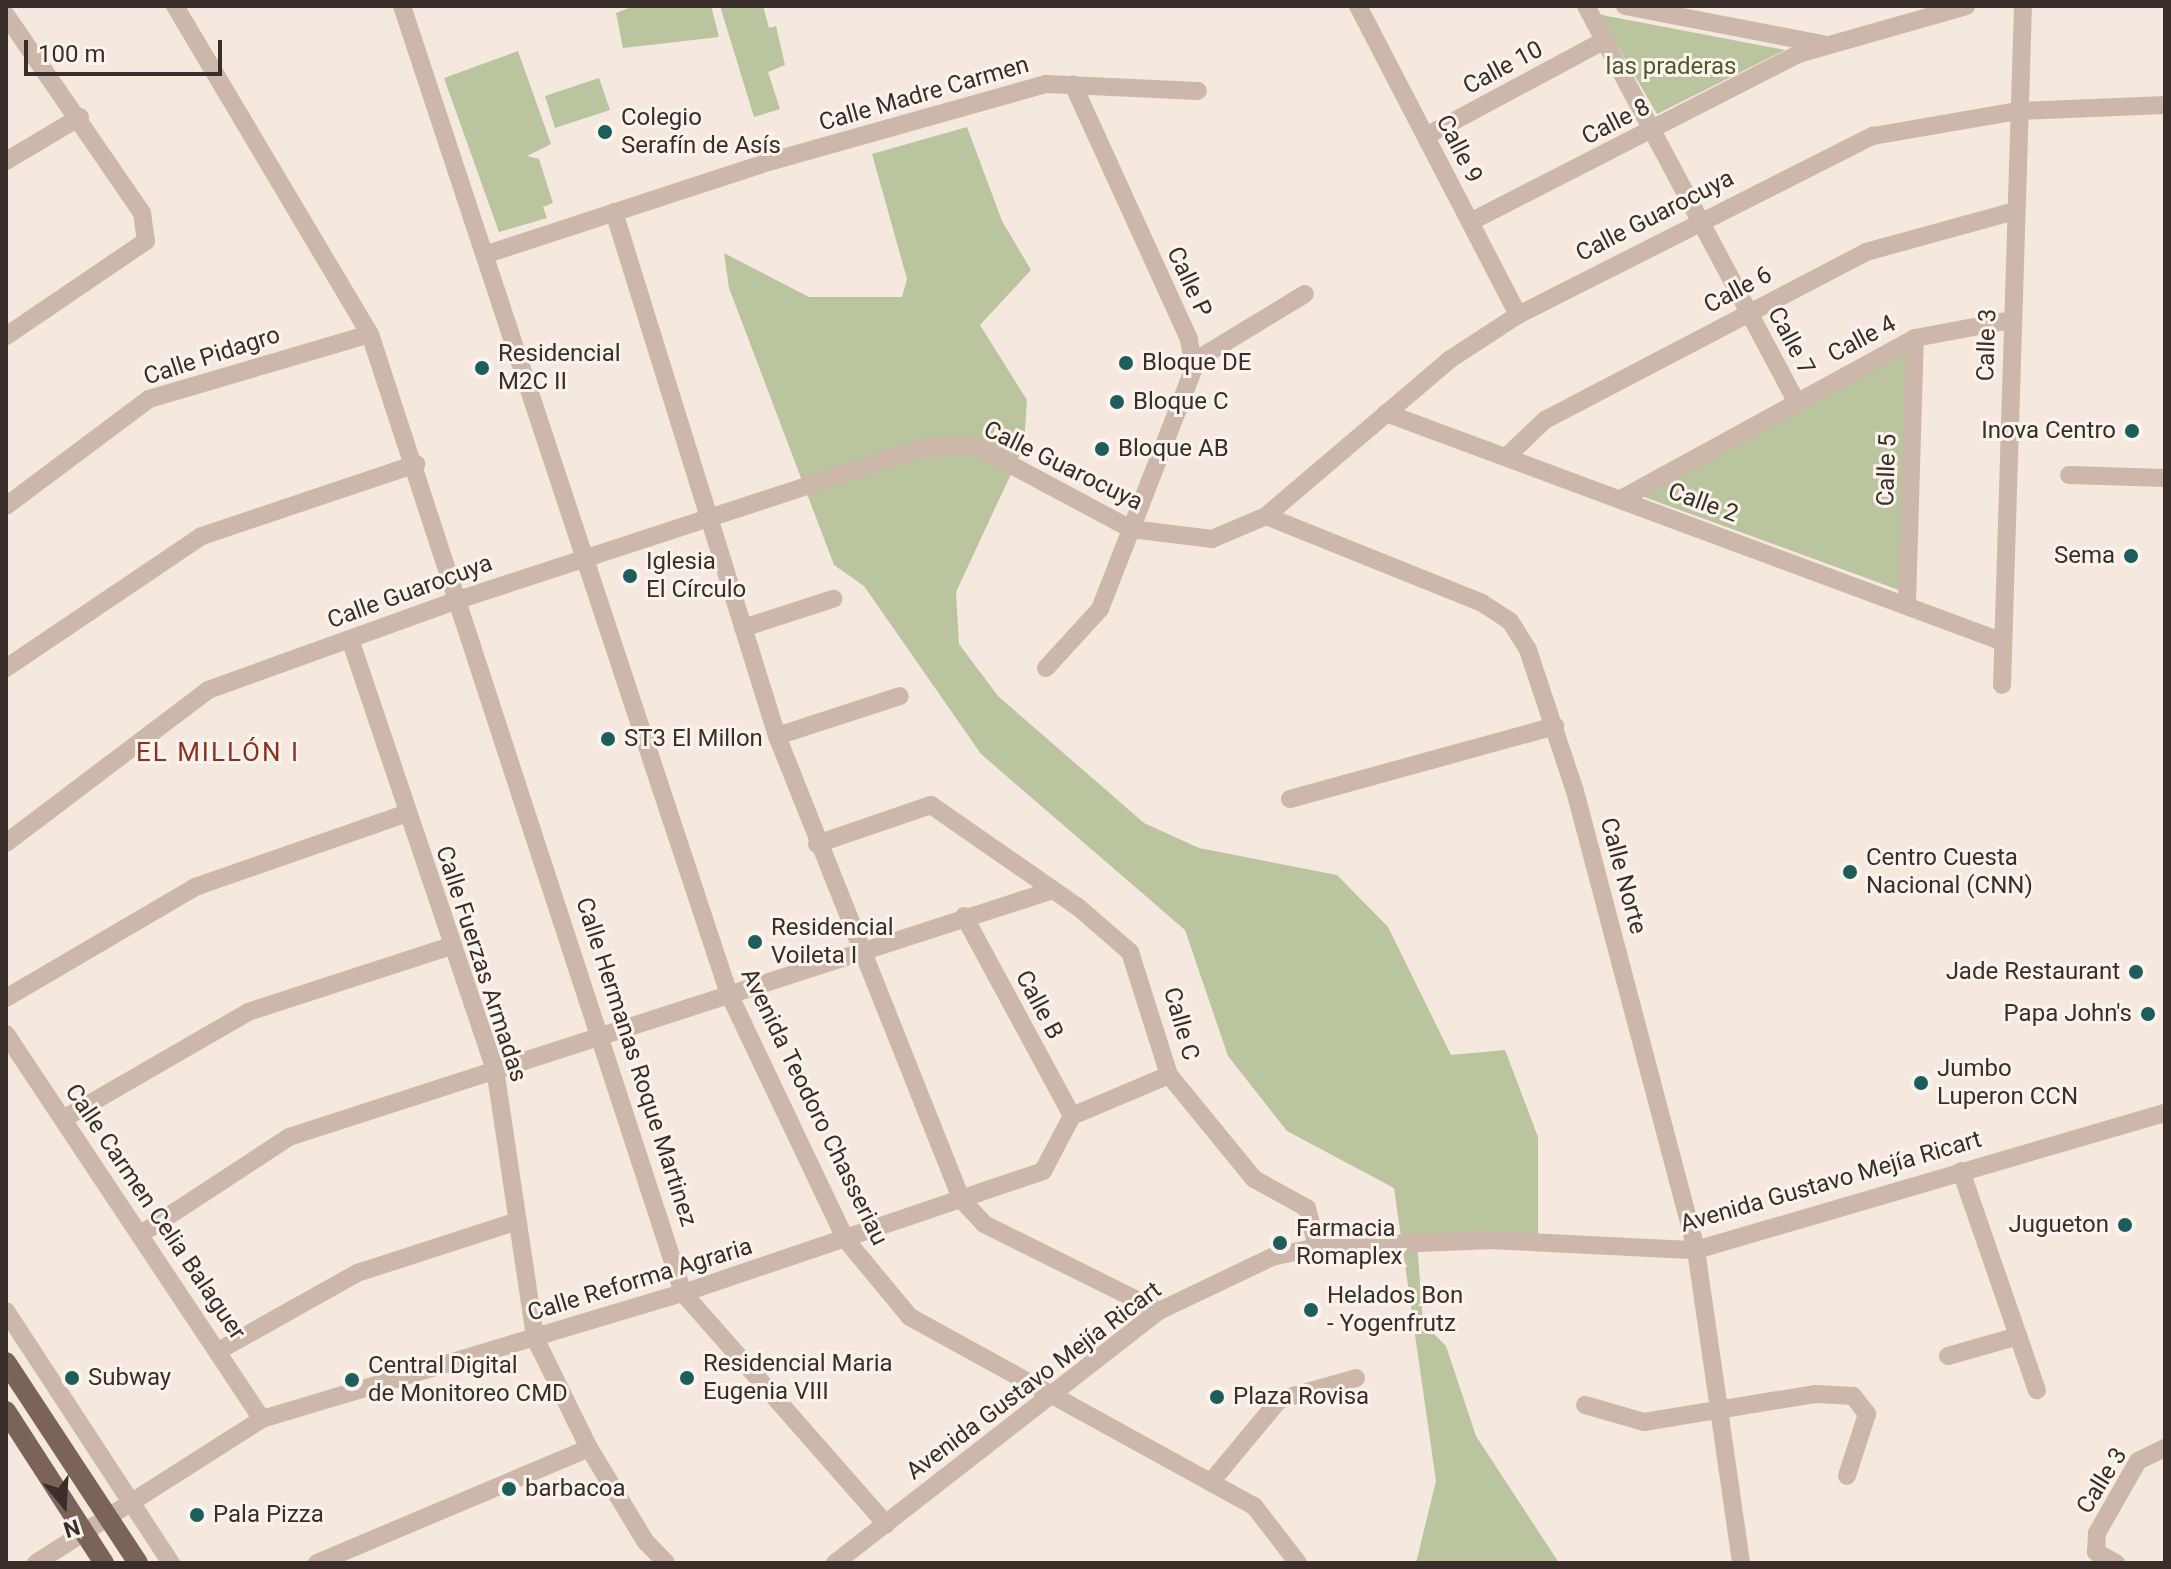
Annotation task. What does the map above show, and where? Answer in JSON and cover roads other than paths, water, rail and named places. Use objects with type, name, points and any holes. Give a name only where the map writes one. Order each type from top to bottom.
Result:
[{"type":"main road","points":[[6,1362],[138,1563]]},
{"type":"main road","points":[[6,1411],[104,1563]]},
{"type":"street","name":"Calle Hermanas Roque Martinez","points":[[175,6],[370,334],[461,599],[603,1034],[683,1293],[886,1524]]},
{"type":"street","name":"Avenida Teodoro Chasseriau","points":[[402,6],[487,254],[583,558],[729,994],[846,1240],[910,1317],[1254,1506],[1298,1563]]},
{"type":"street","name":"Calle 9","points":[[1358,6],[1518,315]]},
{"type":"street","name":"Calle 7","points":[[1586,6],[1796,401]]},
{"type":"street","points":[[1625,6],[1822,44]]},
{"type":"street","name":"Calle 8","points":[[1470,222],[1822,44],[1966,6]]},
{"type":"street","name":"Calle 3","points":[[2002,685],[2017,111],[2023,6]]},
{"type":"street","points":[[6,15],[80,117],[142,213],[146,241],[6,336]]},
{"type":"street","name":"Calle 10","points":[[1426,136],[1603,41]]},
{"type":"street","name":"Calle Madre Carmen","points":[[487,254],[614,212],[1031,88],[1073,84],[1198,91]]},
{"type":"street","name":"Calle P","points":[[1073,84],[1193,362]]},
{"type":"street","name":"Calle Guarocuya","points":[[7,840],[208,690],[583,558],[955,442],[976,446],[1131,529],[1212,539],[1266,516],[1386,413],[1518,315],[1698,218],[1873,136],[2017,111],[2165,105]]},
{"type":"street","points":[[6,161],[80,117]]},
{"type":"street","name":"Calle 6","points":[[1506,457],[1545,420],[1749,311],[1906,236],[2015,211]]},
{"type":"street","points":[[614,212],[777,736],[856,950],[961,1199],[984,1224],[1159,1311]]},
{"type":"street","points":[[1046,668],[1100,609],[1193,362],[1305,294]]},
{"type":"street","name":"Calle 4","points":[[1621,499],[1915,338],[2011,320]]},
{"type":"street","name":"Calle Pidagro","points":[[6,506],[149,399],[370,334]]},
{"type":"street","name":"Calle 5","points":[[1907,603],[1915,338]]},
{"type":"street","name":"Calle 2","points":[[1386,413],[1907,603],[2003,642]]},
{"type":"street","points":[[6,668],[202,536],[416,464]]},
{"type":"street","points":[[2069,475],[2165,478]]},
{"type":"street","name":"Calle Norte","points":[[1266,516],[1399,564],[1496,610],[1528,650],[1555,726],[1696,1250],[1741,1563]]},
{"type":"street","points":[[743,628],[833,599]]},
{"type":"street","name":"Calle Fuerzas Armadas","points":[[350,639],[495,1069],[535,1338],[589,1448],[645,1541],[666,1563]]},
{"type":"street","points":[[777,736],[900,696]]},
{"type":"street","points":[[1290,799],[1555,726]]},
{"type":"street","name":"Calle C","points":[[817,844],[931,805],[1130,952],[1169,1075],[1254,1179],[1307,1208],[1317,1247]]},
{"type":"street","points":[[6,998],[195,887],[408,813]]},
{"type":"street","points":[[141,1234],[270,1146],[856,950],[1050,891]]},
{"type":"street","name":"Calle B","points":[[964,916],[1072,1116]]},
{"type":"street","points":[[63,1119],[248,1012],[451,946]]},
{"type":"street","name":"Calle Carmen Celia Balaguer","points":[[6,1034],[220,1350],[262,1419]]},
{"type":"street","points":[[1072,1116],[1169,1075]]},
{"type":"street","name":"Avenida Gustavo Mejía Ricart","points":[[835,1563],[1159,1311],[1244,1268],[1317,1247],[1488,1240],[1696,1250],[2165,1113]]},
{"type":"street","name":"Calle Reforma Agraria","points":[[36,1563],[262,1419],[683,1293],[1043,1171],[1072,1116]]},
{"type":"street","points":[[1961,1171],[2037,1390]]},
{"type":"street","points":[[220,1350],[357,1273],[518,1221]]},
{"type":"street","points":[[6,1311],[171,1563]]},
{"type":"street","points":[[1948,1356],[2018,1336]]},
{"type":"street","points":[[1211,1482],[1279,1400],[1356,1378]]},
{"type":"street","points":[[1585,1405],[1644,1422],[1815,1394],[1860,1398],[1867,1414],[1847,1476]]},
{"type":"street","points":[[317,1563],[342,1559],[589,1448]]},
{"type":"street","name":"Calle 3","points":[[2116,1563],[2096,1552],[2097,1533],[2138,1461],[2165,1448]]},
{"type":"place","name":"Colegio Serafín de Asís","points":[[605,132]]},
{"type":"place","name":"Bloque DE","points":[[1126,363]]},
{"type":"place","name":"Residencial M2C II","points":[[482,368]]},
{"type":"place","name":"Bloque C","points":[[1117,402]]},
{"type":"place","name":"Inova Centro","points":[[2132,431]]},
{"type":"place","name":"Bloque AB","points":[[1102,449]]},
{"type":"place","name":"Sema","points":[[2131,556]]},
{"type":"place","name":"Iglesia El Círculo","points":[[630,576]]},
{"type":"place","name":"ST3 El Millon","points":[[608,739]]},
{"type":"place","name":"Centro Cuesta Nacional (CNN)","points":[[1850,872]]},
{"type":"place","name":"Residencial Voileta I","points":[[755,942]]},
{"type":"place","name":"Jade Restaurant","points":[[2136,972]]},
{"type":"place","name":"Papa John's","points":[[2148,1014]]},
{"type":"place","name":"Jumbo Luperon CCN","points":[[1921,1083]]},
{"type":"place","name":"Jugueton","points":[[2125,1225]]},
{"type":"place","name":"Farmacia Romaplex","points":[[1280,1243]]},
{"type":"place","name":"Helados Bon - Yogenfrutz","points":[[1311,1310]]},
{"type":"place","name":"Subway","points":[[72,1378]]},
{"type":"place","name":"Residencial Maria Eugenia VIII","points":[[687,1378]]},
{"type":"place","name":"Central Digital de Monitoreo CMD","points":[[352,1380]]},
{"type":"place","name":"Plaza Rovisa","points":[[1217,1397]]},
{"type":"place","name":"barbacoa","points":[[509,1489]]},
{"type":"place","name":"Pala Pizza","points":[[197,1515]]},
{"type":"district","name":"EL MILLÓN I","points":[[218,753]]},
{"type":"park label","name":"las praderas","points":[[1671,67]]}]
